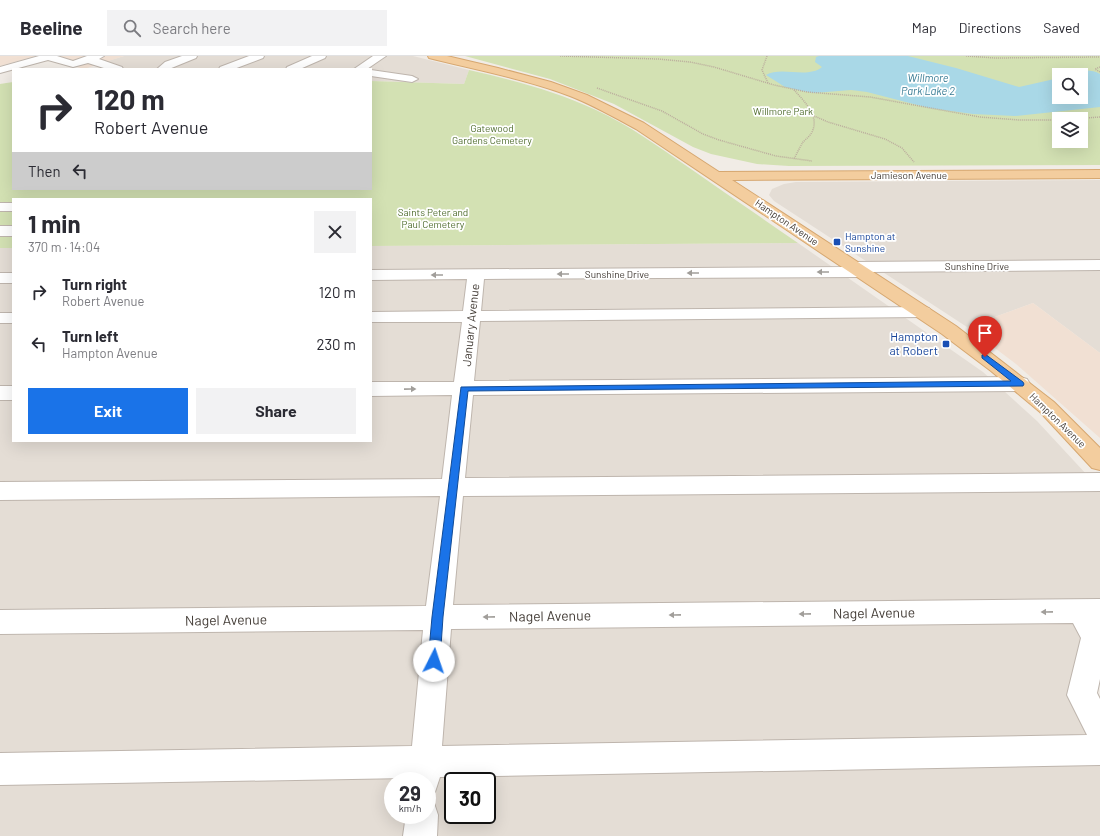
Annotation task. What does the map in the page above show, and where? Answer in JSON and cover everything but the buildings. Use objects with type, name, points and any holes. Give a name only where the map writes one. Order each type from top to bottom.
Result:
[{"type":"main road","name":"Hampton Avenue","points":[[433,56],[519,76],[563,89],[592,101],[640,126],[719,176],[923,312],[1020,384],[1098,457]]},
{"type":"main road","name":"Jamieson Avenue","points":[[719,176],[1100,174]]},
{"type":"street","points":[[0,64],[19,58],[17,56]]},
{"type":"street","points":[[0,70],[46,56],[73,64],[88,59],[108,60],[117,68]]},
{"type":"street","points":[[166,67],[192,56]]},
{"type":"street","points":[[227,68],[259,56]]},
{"type":"street","points":[[293,68],[321,56]]},
{"type":"street","points":[[361,68],[381,56]]},
{"type":"street","points":[[372,73],[412,79]]},
{"type":"street","points":[[0,206],[12,206]]},
{"type":"street","points":[[0,231],[12,231]]},
{"type":"street","name":"Sunshine Drive","points":[[372,275],[1100,265]]},
{"type":"street","name":"January Avenue","points":[[425,772],[438,617],[476,274]]},
{"type":"street","points":[[0,278],[12,278]]},
{"type":"street","points":[[372,317],[923,312]]},
{"type":"street","points":[[0,318],[12,318]]},
{"type":"street","points":[[372,390],[1020,384]]},
{"type":"street","points":[[0,393],[12,393]]},
{"type":"street","points":[[0,491],[1100,482]]},
{"type":"street","points":[[1090,611],[1095,637],[1082,695],[1100,729]]},
{"type":"street","name":"Nagel Avenue","points":[[0,622],[1090,611]]},
{"type":"street","points":[[0,769],[425,772],[1100,750]]},
{"type":"street","points":[[420,836],[421,824]]},
{"type":"path","points":[[560,56],[593,59],[662,58],[688,61],[708,65],[810,94],[870,97],[998,120],[1052,120]]},
{"type":"path","points":[[767,56],[762,70],[768,83]]},
{"type":"path","points":[[966,56],[996,58],[1100,57]]},
{"type":"path","points":[[1100,67],[1096,69],[1100,72]]},
{"type":"path","points":[[594,88],[662,111],[703,134],[719,140],[776,156],[816,162]]},
{"type":"path","points":[[791,176],[794,159],[804,141],[813,130],[812,115],[794,90]]},
{"type":"path","points":[[812,115],[828,122],[885,139],[902,148],[924,175]]},
{"type":"path","points":[[1088,118],[1100,117]]},
{"type":"shaded area","points":[[0,56],[36,56],[0,66]]},
{"type":"shaded area","points":[[38,56],[124,56],[87,68],[80,68]]},
{"type":"shaded area","points":[[124,56],[377,56],[358,68],[120,68],[104,62]]},
{"type":"shaded area","points":[[385,56],[413,56],[469,70],[464,84],[372,81],[372,68],[367,68]]},
{"type":"shaded area","points":[[1100,180],[1100,353],[1033,303],[967,327],[774,201],[769,195],[772,189],[784,184],[796,182]]},
{"type":"shaded area","points":[[798,243],[983,372],[1037,421],[1100,489],[1100,601],[0,611],[0,248],[12,248],[12,442],[372,442],[372,246]]},
{"type":"shaded area","points":[[1033,303],[1100,353],[1100,438],[1016,364],[967,327]]},
{"type":"shaded area","points":[[1073,624],[1082,632],[1100,760],[1100,836],[0,836],[0,635]]},
{"type":"green space","name":"Willmore Park","points":[[465,56],[1100,56],[1100,165],[789,166],[757,164],[711,154],[693,147],[614,104],[550,79]]},
{"type":"green space","points":[[469,70],[518,82],[581,103],[632,129],[798,243],[372,246],[372,198],[12,198],[12,248],[0,248],[0,84],[12,82],[12,190],[372,190],[372,81],[464,84]]},
{"type":"water","name":"Willmore Park Lake 2","points":[[908,56],[956,68],[1019,87],[1052,80],[1052,104],[1088,104],[1088,71],[1092,71],[1100,74],[1100,107],[1015,116],[973,114],[929,108],[867,92],[851,90],[814,93],[802,91],[785,87],[766,75],[779,72],[809,72],[816,70],[822,67],[815,62],[816,57]]},
{"type":"place","name":"Hampton at Sunshine","points":[[837,242]]},
{"type":"place","name":"Hampton at Robert","points":[[946,344]]},
{"type":"route","points":[[434,661],[464,389],[1020,384],[985,357]]},
{"type":"park label","name":"Gatewood Gardens Cemetery","points":[[492,134]]},
{"type":"park label","name":"Saints Peter and Paul Cemetery","points":[[433,218]]}]
